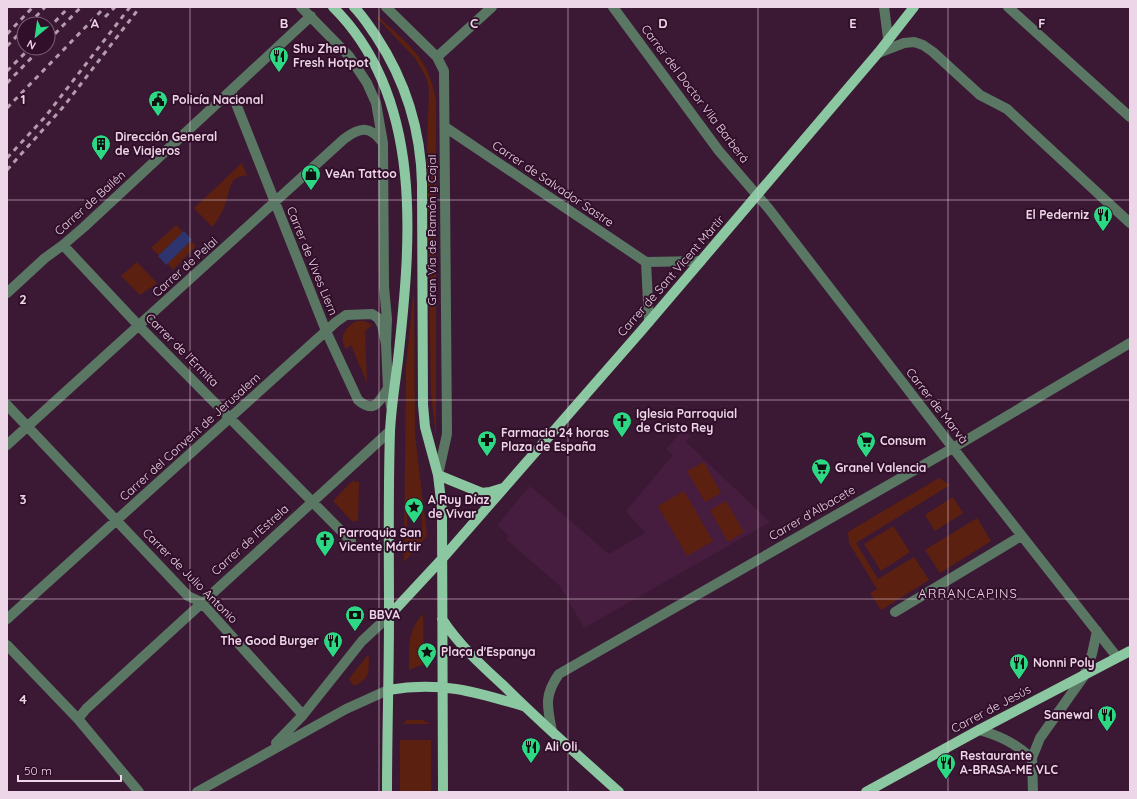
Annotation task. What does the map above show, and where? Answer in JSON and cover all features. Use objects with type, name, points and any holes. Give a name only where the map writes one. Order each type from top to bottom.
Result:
[{"type":"main road","points":[[333,7],[363,42],[380,75],[394,113],[404,158],[407,204],[406,274],[390,431],[387,792]]},
{"type":"main road","name":"Gran Via de Ramón y Cajal","points":[[354,7],[362,15],[399,76],[409,102],[420,153],[423,405],[428,441],[438,475],[442,509],[442,559]]},
{"type":"main road","name":"Carrer de Sant Vicent Màrtir","points":[[442,559],[758,195],[878,53],[888,38],[914,7]]},
{"type":"main road","points":[[438,475],[482,492],[490,492],[504,487]]},
{"type":"main road","points":[[389,616],[442,559]]},
{"type":"main road","points":[[442,559],[441,619],[443,792]]},
{"type":"main road","points":[[441,619],[464,648],[525,707],[618,792]]},
{"type":"main road","name":"Carrer de Jesús","points":[[866,792],[979,730],[1130,651]]},
{"type":"main road","points":[[388,690],[408,686],[471,690],[525,707]]},
{"type":"street","points":[[301,7],[349,56],[367,83],[376,103],[383,143],[384,287],[388,319],[386,344],[388,388],[392,408]]},
{"type":"street","name":"Gran Via de Ramón y Cajal","points":[[386,7],[438,57],[444,71],[447,434],[438,475]]},
{"type":"street","points":[[438,57],[492,7]]},
{"type":"street","name":"Carrer del Doctor Vila Barberá","points":[[612,7],[719,151],[758,195]]},
{"type":"street","points":[[884,7],[888,38]]},
{"type":"street","points":[[1008,7],[1130,117]]},
{"type":"street","name":"Carrer de Bailén","points":[[7,293],[45,258],[63,245],[311,16]]},
{"type":"street","points":[[878,53],[904,43],[914,42],[933,52],[980,95],[1007,109],[1130,223]]},
{"type":"street","name":"Carrer de Vives Liern","points":[[231,90],[326,331],[358,400],[365,406],[372,407],[378,404],[388,388]]},
{"type":"street","name":"Carrer de Salvador Sastre","points":[[445,127],[646,262]]},
{"type":"street","name":"Carrer de Pelai","points":[[7,445],[275,202],[356,131],[365,129],[372,132],[383,143]]},
{"type":"street","name":"Carrer de Marvà","points":[[758,195],[1021,536],[1117,657]]},
{"type":"street","name":"Carrer de l'Ermita","points":[[63,245],[139,326],[351,541]]},
{"type":"street","points":[[649,322],[646,262],[701,261]]},
{"type":"street","name":"Carrer del Convent de Jerusalem","points":[[7,619],[117,521],[230,417],[346,315],[372,314],[378,318],[382,325],[386,344]]},
{"type":"street","name":"Carrer d'Albacete","points":[[552,731],[546,701],[551,685],[559,674],[953,448],[1130,343]]},
{"type":"street","name":"Carrer de Julio Antonio","points":[[7,406],[188,596],[201,602],[303,714]]},
{"type":"street","name":"Carrer de l'Estrela","points":[[78,719],[86,709],[201,602],[390,431]]},
{"type":"street","points":[[895,612],[1021,536]]},
{"type":"street","points":[[269,751],[303,714],[362,641],[389,616]]},
{"type":"street","points":[[1033,792],[1032,758],[1040,738],[1084,676],[1092,654],[1097,631]]},
{"type":"street","points":[[7,645],[78,719],[139,792]]},
{"type":"street","points":[[198,792],[311,727],[388,690]]},
{"type":"street","points":[[979,730],[1000,735],[1032,758]]},
{"type":"shaded area","points":[[378,16],[416,53],[428,73],[436,100],[436,438],[431,393],[427,152],[429,89],[427,79],[415,58],[377,18]]},
{"type":"shaded area","points":[[242,163],[247,176],[241,176],[234,180],[223,209],[212,227],[194,208]]},
{"type":"shaded area","points":[[176,225],[183,232],[159,255],[151,248]]},
{"type":"shaded area","points":[[191,241],[196,246],[173,270],[167,263]]},
{"type":"shaded area","points":[[137,262],[157,283],[140,295],[121,276]]},
{"type":"shaded area","points":[[414,294],[415,435],[427,536],[404,562],[406,368]],"holes":[[[407,514],[422,514],[422,532],[407,532]]]},
{"type":"shaded area","points":[[357,321],[364,321],[372,325],[365,331],[367,383],[351,345],[346,349],[343,340],[344,332]]},
{"type":"shaded area","points":[[683,430],[691,436],[686,442],[770,522],[584,628],[560,586],[506,539],[509,536],[497,525],[530,486],[609,554],[645,533],[626,511],[673,455],[666,449]]},
{"type":"shaded area","points":[[704,462],[721,493],[705,502],[687,471]]},
{"type":"shaded area","points":[[939,478],[950,485],[856,543],[878,579],[914,557],[929,580],[881,610],[870,593],[877,589],[849,543],[848,532]]},
{"type":"shaded area","points":[[352,481],[359,482],[358,521],[352,521],[333,501]]},
{"type":"shaded area","points":[[684,491],[713,541],[687,556],[658,506]]},
{"type":"shaded area","points":[[953,497],[963,513],[935,531],[925,515]]},
{"type":"shaded area","points":[[726,501],[744,532],[728,542],[710,510]]},
{"type":"shaded area","points":[[977,518],[991,541],[940,573],[925,550]]},
{"type":"shaded area","points":[[893,526],[910,552],[881,571],[864,544]]},
{"type":"shaded area","points":[[423,614],[424,664],[409,670],[410,640],[414,627]]},
{"type":"shaded area","points":[[367,656],[369,656],[368,675],[354,686],[349,679]]},
{"type":"shaded area","points":[[407,720],[423,720],[430,724],[403,724]]},
{"type":"shaded area","points":[[400,740],[431,740],[431,792],[400,792]]},
{"type":"water","points":[[184,231],[192,240],[166,265],[158,256]]},
{"type":"railway","points":[[7,34],[33,7]]},
{"type":"railway","points":[[37,16],[45,7]]},
{"type":"railway","points":[[56,21],[69,7]]},
{"type":"railway","points":[[56,33],[81,7]]},
{"type":"railway","points":[[7,108],[105,7]]},
{"type":"railway","points":[[105,17],[115,7]]},
{"type":"railway","points":[[7,158],[45,117],[130,7]]},
{"type":"railway","points":[[7,170],[64,106],[140,7]]},
{"type":"railway","points":[[7,46],[16,37]]},
{"type":"railway","points":[[7,71],[22,56]]},
{"type":"railway","points":[[7,83],[33,56]]},
{"type":"place","name":"Shu Zhen Fresh Hotpot","points":[[279,73]]},
{"type":"place","name":"Policía Nacional","points":[[158,117]]},
{"type":"place","name":"Dirección General de Viajeros","points":[[101,161]]},
{"type":"place","name":"VeAn Tattoo","points":[[311,191]]},
{"type":"place","name":"El Pederniz","points":[[1103,232]]},
{"type":"place","name":"Iglesia Parroquial de Cristo Rey","points":[[622,438]]},
{"type":"place","name":"Farmacia 24 horas Plaza de España","points":[[487,457]]},
{"type":"place","name":"Consum","points":[[866,458]]},
{"type":"place","name":"Granel Valencia","points":[[821,485]]},
{"type":"place","name":"A Ruy Díaz de Vivar","points":[[414,524]]},
{"type":"place","name":"Parroquia San Vicente Mártir","points":[[325,557]]},
{"type":"place","name":"BBVA","points":[[355,632]]},
{"type":"place","name":"The Good Burger","points":[[333,658]]},
{"type":"place","name":"Plaça d'Espanya","points":[[427,669]]},
{"type":"place","name":"Nonni Poly","points":[[1019,680]]},
{"type":"place","name":"Sanewal","points":[[1107,732]]},
{"type":"place","name":"Ali Oli","points":[[531,764]]},
{"type":"place","name":"Restaurante A-BRASA-ME VLC","points":[[946,780]]},
{"type":"district","name":"ARRANCAPINS","points":[[968,593]]}]
